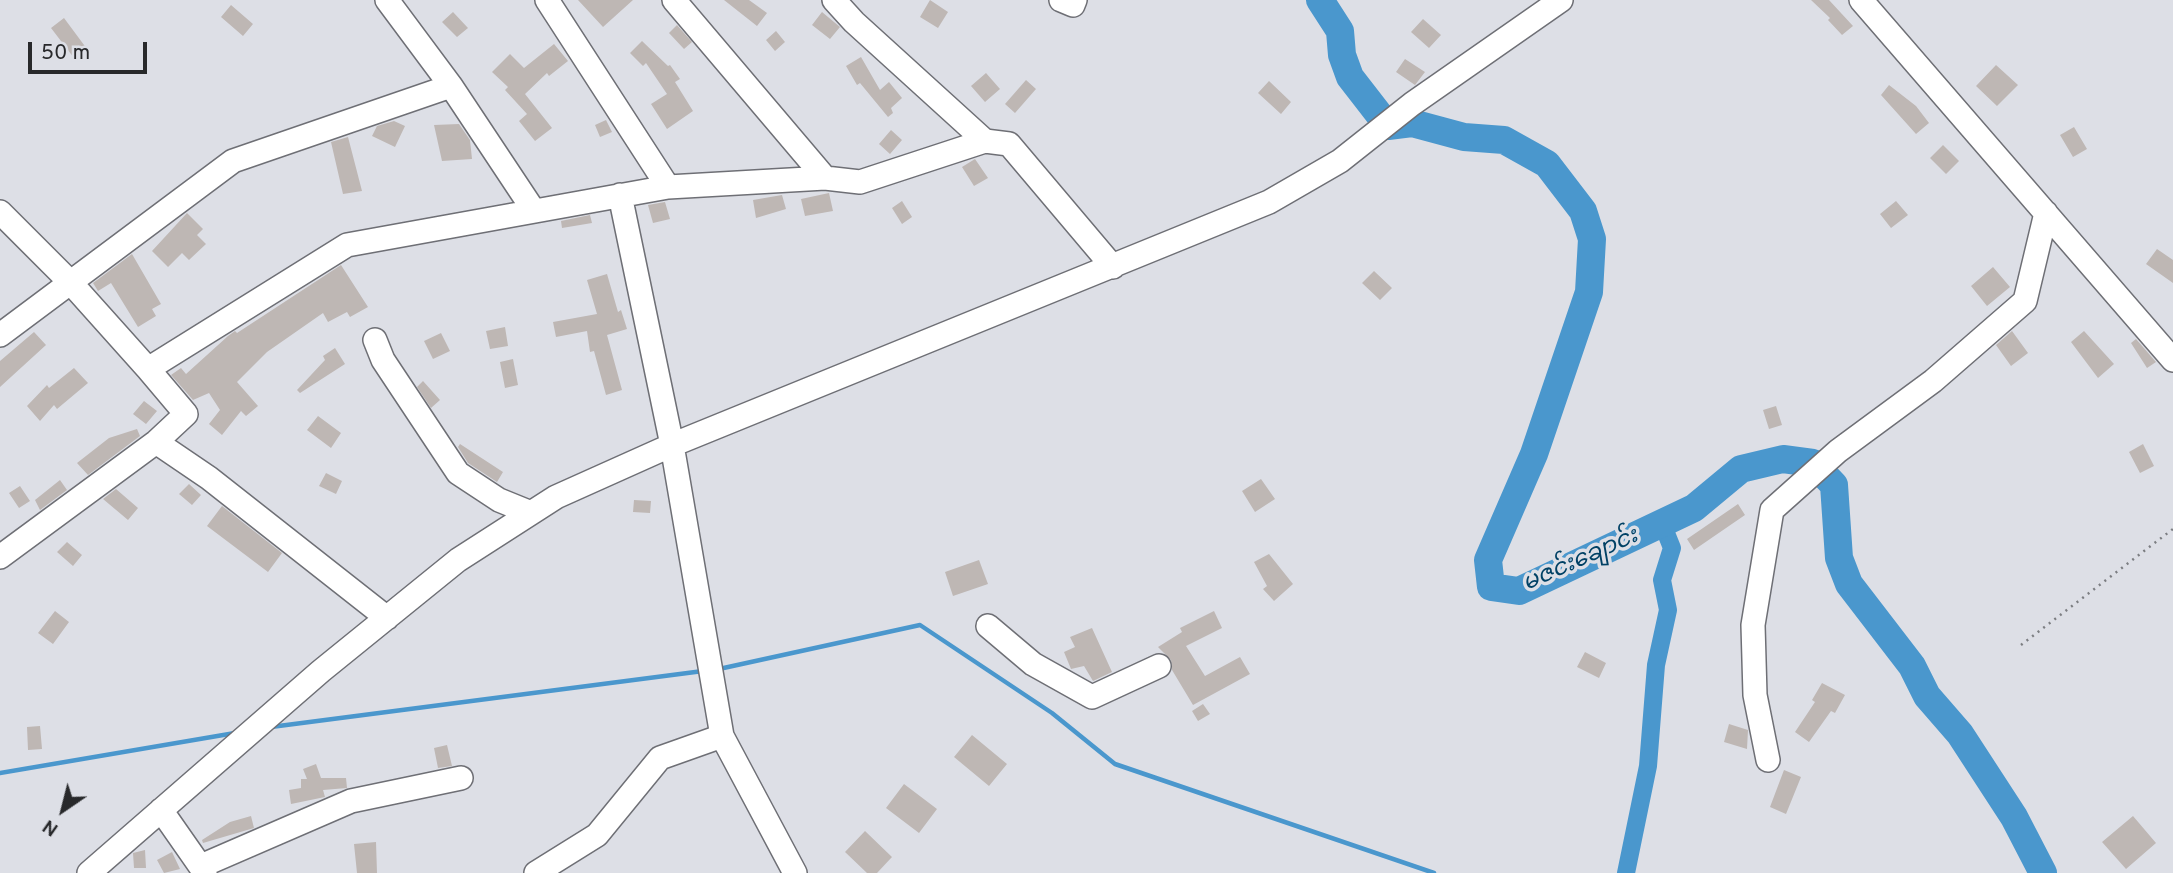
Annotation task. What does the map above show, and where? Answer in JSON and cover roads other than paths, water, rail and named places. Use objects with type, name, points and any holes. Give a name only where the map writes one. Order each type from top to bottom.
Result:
[{"type":"street","points":[[387,0],[451,86],[534,211]]},
{"type":"street","points":[[547,0],[668,187]]},
{"type":"street","points":[[674,0],[825,178]]},
{"type":"street","points":[[834,0],[853,22],[985,141]]},
{"type":"street","points":[[1061,0],[1073,5],[1075,0]]},
{"type":"street","points":[[89,873],[276,710],[458,560],[556,496],[672,445],[1269,202],[1340,161],[1412,104],[1561,0]]},
{"type":"street","points":[[1861,0],[2173,360]]},
{"type":"street","points":[[0,335],[233,161],[451,86]]},
{"type":"street","points":[[148,369],[347,245],[668,187],[825,178],[860,182],[985,141],[1009,144],[1113,267]]},
{"type":"street","points":[[620,195],[672,445],[722,736],[795,873]]},
{"type":"street","points":[[0,212],[71,283],[187,414],[156,442],[0,557]]},
{"type":"street","points":[[1768,760],[1755,695],[1753,625],[1772,510],[1838,452],[1933,381],[2025,301],[2046,213]]},
{"type":"street","points":[[375,340],[383,360],[457,473],[499,500],[531,513]]},
{"type":"street","points":[[156,442],[209,478],[387,618]]},
{"type":"street","points":[[988,626],[1033,664],[1092,697],[1122,686],[1159,666]]},
{"type":"street","points":[[536,873],[597,835],[660,758],[722,736]]},
{"type":"street","points":[[161,810],[203,869],[351,802],[461,778]]},
{"type":"waterway","name":"မဇင်းချောင်း","points":[[1320,0],[1340,31],[1342,55],[1350,77],[1388,126],[1412,123],[1464,137],[1504,140],[1547,164],[1583,211],[1592,239],[1589,292],[1534,454],[1488,560],[1491,587],[1519,591],[1694,508],[1741,469],[1783,459],[1813,463],[1834,485],[1839,558],[1849,584],[1912,666],[1927,696],[1960,734],[2014,817],[2043,873]]},
{"type":"waterway","points":[[1626,873],[1648,766],[1656,665],[1668,610],[1662,580],[1672,548],[1662,523]]},
{"type":"waterway","points":[[719,669],[920,625],[1052,713],[1115,764],[1434,873]]},
{"type":"waterway","points":[[271,727],[703,671]]},
{"type":"waterway","points":[[0,773],[235,733]]}]
